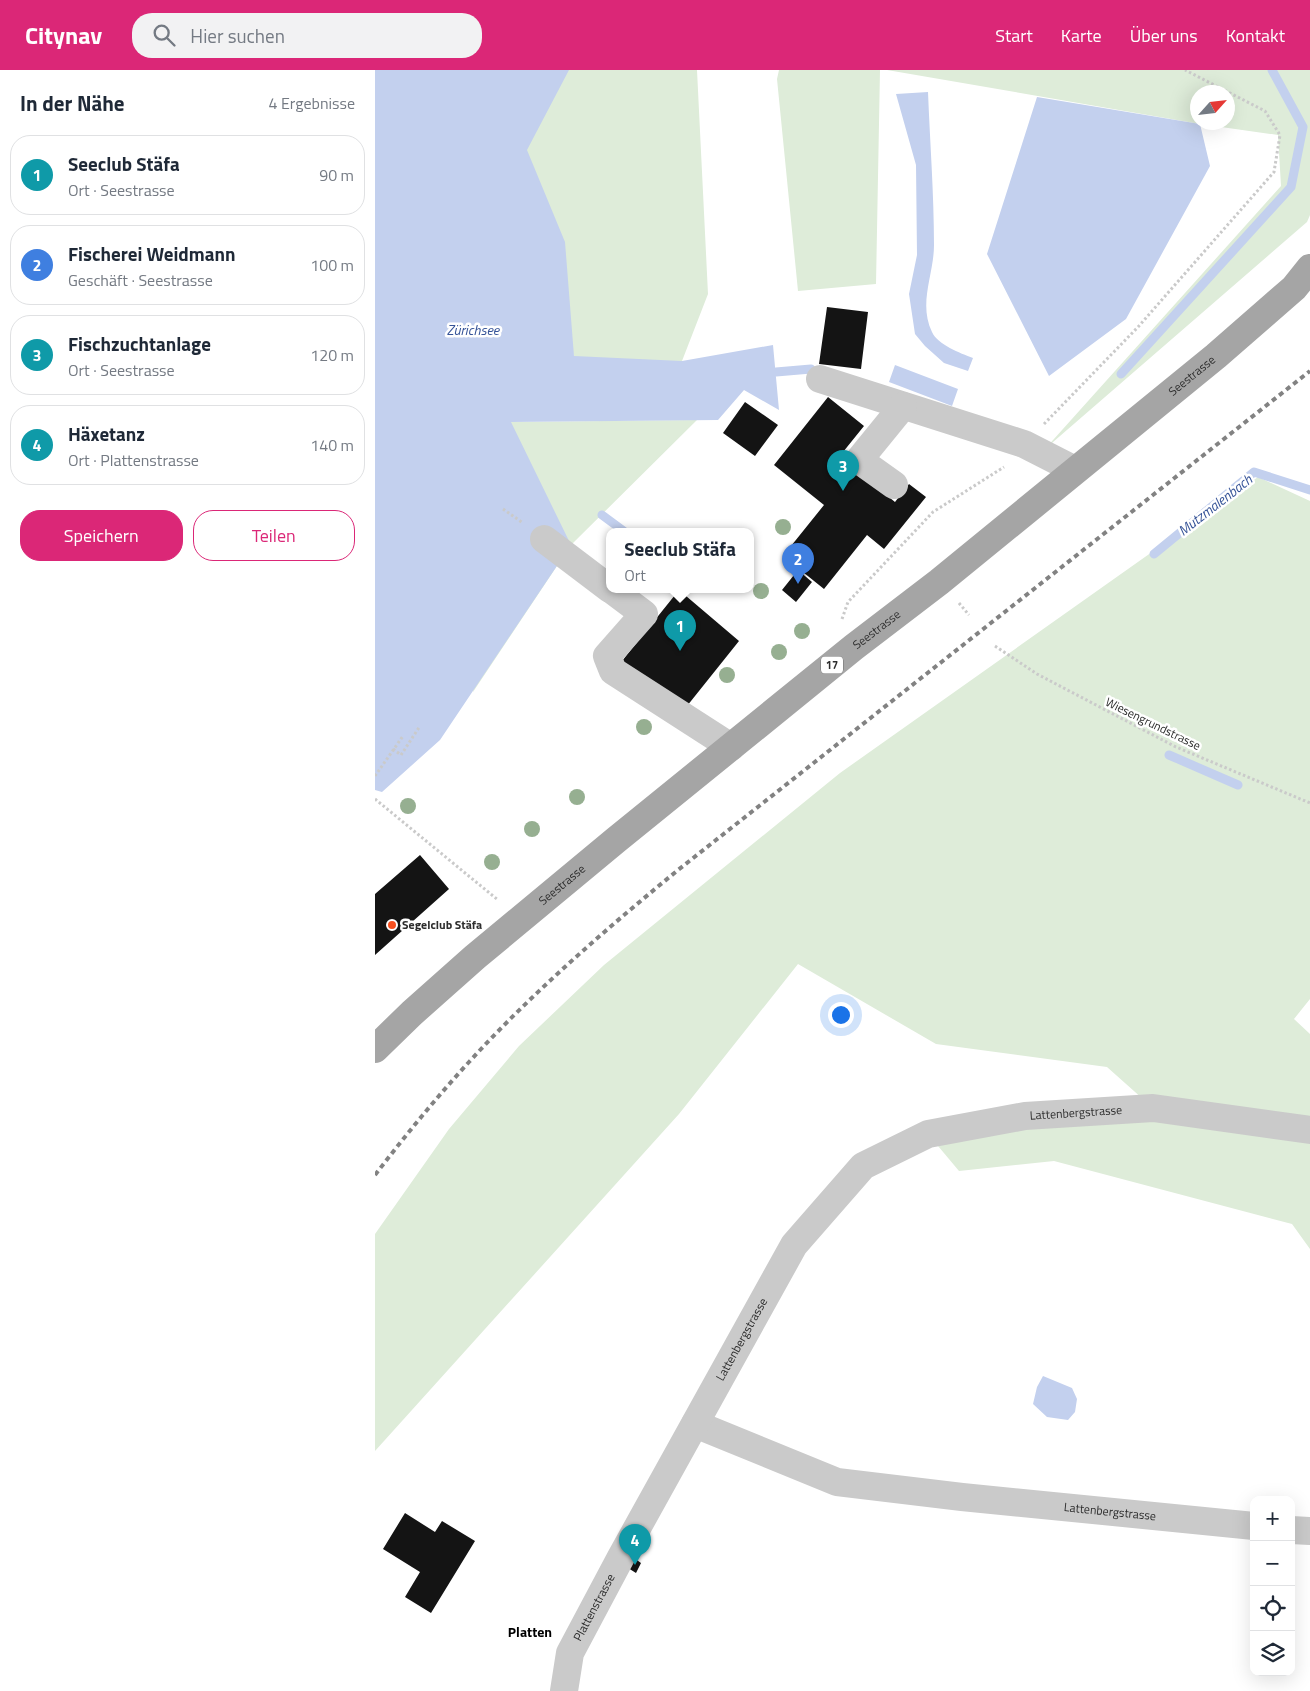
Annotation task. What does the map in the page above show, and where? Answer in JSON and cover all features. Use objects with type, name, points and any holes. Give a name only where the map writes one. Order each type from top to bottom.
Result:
[{"type":"main road","name":"Seestrasse","points":[[375,1049],[475,956],[1216,356],[1294,288],[1310,268]]},
{"type":"street","points":[[820,379],[1024,444],[1075,470]]},
{"type":"street","points":[[894,485],[859,460],[903,406]]},
{"type":"street","points":[[544,539],[606,585]]},
{"type":"street","points":[[616,593],[644,614],[607,656],[613,671],[731,748]]},
{"type":"street","name":"Lattenbergstrasse","points":[[1250,1526],[962,1497],[837,1482],[695,1424],[794,1244],[863,1166],[928,1134],[1025,1116],[1153,1108],[1310,1130]]},
{"type":"street","name":"Plattenstrasse","points":[[564,1691],[570,1653],[695,1424]]},
{"type":"street","points":[[1295,1530],[1310,1532]]},
{"type":"path","points":[[840,624],[848,602],[933,512],[1004,467],[1138,327],[1274,172],[1280,135],[1265,111],[1185,70]]},
{"type":"path","name":"Wiesengrundstrasse","points":[[995,646],[1037,674],[1177,748],[1310,803]]},
{"type":"path","points":[[393,749],[401,754],[420,726]]},
{"type":"path","points":[[375,776],[403,736]]},
{"type":"path","points":[[375,799],[503,905]]},
{"type":"green space","points":[[538,70],[697,70],[708,294],[682,361],[628,371],[574,357],[515,112]]},
{"type":"green space","points":[[779,70],[880,70],[876,284],[798,291],[777,79]]},
{"type":"green space","points":[[887,70],[1310,70],[1310,215],[1307,222],[1045,449],[1281,186],[1278,135],[1235,129],[1235,85],[1190,85],[1190,122]]},
{"type":"green space","points":[[697,420],[571,545],[473,692],[511,422]]},
{"type":"green space","points":[[1258,477],[1310,501],[1310,999],[1294,1019],[1310,1034],[1310,1249],[1292,1224],[1054,1161],[959,1171],[928,1134],[1153,1108],[1107,1067],[936,1044],[798,964],[679,1114],[375,1451],[375,1234],[449,1129],[519,1046],[604,965],[840,773]]},
{"type":"water","name":"Zürichsee","points":[[375,70],[569,70],[527,150],[565,242],[574,356],[682,361],[773,345],[779,410],[744,390],[718,420],[511,422],[571,545],[440,740],[382,792],[375,790]]},
{"type":"water","points":[[928,92],[934,245],[926,310],[928,321],[935,337],[950,348],[973,358],[968,371],[944,363],[915,334],[909,294],[917,255],[916,165],[896,94]]},
{"type":"water","points":[[1037,97],[1190,122],[1190,130],[1201,130],[1210,166],[1126,319],[1049,376],[987,254]]},
{"type":"water","points":[[895,365],[958,389],[952,406],[889,382]]},
{"type":"water","points":[[1043,1376],[1072,1388],[1077,1399],[1075,1412],[1068,1420],[1047,1417],[1033,1404],[1037,1387]]},
{"type":"building","points":[[827,307],[868,312],[861,369],[819,364]]},
{"type":"building","points":[[828,397],[864,426],[839,457],[895,502],[909,484],[926,497],[884,549],[867,535],[824,589],[783,556],[824,505],[774,465]]},
{"type":"building","points":[[745,402],[778,425],[755,456],[723,433]]},
{"type":"building","points":[[798,570],[812,582],[796,602],[782,590]]},
{"type":"building","points":[[677,593],[683,593],[739,641],[683,711],[622,661]]},
{"type":"building","name":"Segelclub Stäfa","points":[[420,855],[449,889],[375,955],[375,894]]},
{"type":"building","points":[[405,1513],[435,1532],[442,1521],[475,1541],[431,1613],[405,1597],[420,1572],[383,1549]]},
{"type":"building","points":[[634,1558],[641,1563],[636,1573],[628,1568]]},
{"type":"waterway","points":[[1121,374],[1291,187],[1303,127],[1272,70]]},
{"type":"waterway","name":"Mutzmalenbach","points":[[776,372],[811,369]]},
{"type":"waterway","name":"Mutzmalenbach","points":[[1154,554],[1254,472],[1310,490]]},
{"type":"waterway","points":[[602,515],[620,528]]},
{"type":"waterway","points":[[1169,755],[1238,785]]},
{"type":"railway","points":[[375,1175],[433,1103],[493,1036],[544,986],[624,915],[678,870],[1310,371]]},
{"type":"place","name":"Fischzuchtanlage","points":[[843,491]]},
{"type":"place","name":"Fischerei Weidmann","points":[[798,584]]},
{"type":"place","name":"Seeclub Stäfa","points":[[680,651]]},
{"type":"place","name":"Segelclub Stäfa","points":[[392,925]]},
{"type":"place","name":"Häxetanz","points":[[635,1565]]},
{"type":"district","name":"Platten","points":[[530,1632]]}]
